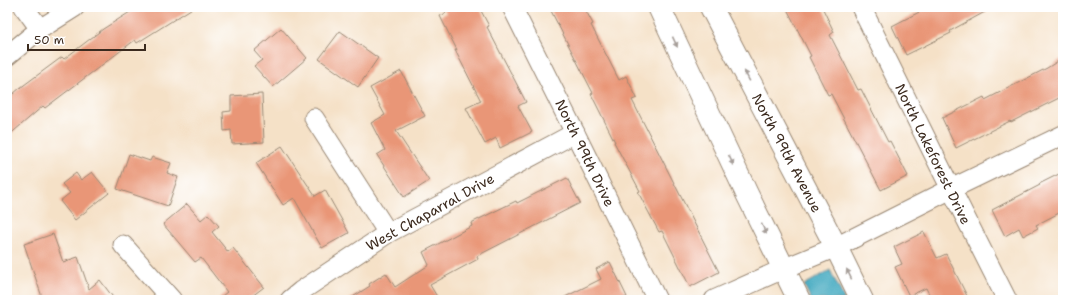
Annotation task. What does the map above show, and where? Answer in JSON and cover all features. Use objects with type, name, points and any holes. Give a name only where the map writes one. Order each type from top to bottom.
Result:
[{"type":"main road","points":[[658,7],[799,300]]},
{"type":"main road","name":"North 99th Avenue","points":[[711,7],[862,300]]},
{"type":"street","points":[[24,7],[40,30]]},
{"type":"street","points":[[7,56],[40,30],[75,7]]},
{"type":"street","name":"North 99th Drive","points":[[512,7],[657,300]]},
{"type":"street","name":"North Lakeforest Drive","points":[[861,7],[1007,300]]},
{"type":"street","points":[[314,118],[388,233]]},
{"type":"street","name":"West Chaparral Drive","points":[[290,300],[388,233],[575,133]]},
{"type":"street","points":[[714,300],[836,247],[1063,135]]},
{"type":"street","points":[[123,245],[172,300]]},
{"type":"water","points":[[830,270],[845,300],[811,300],[804,285]]},
{"type":"building","points":[[138,7],[194,7],[137,43],[135,40],[45,108],[43,106],[7,137],[7,99],[62,57],[64,59],[103,29]]},
{"type":"building","points":[[443,7],[479,7],[489,26],[487,27],[526,102],[518,106],[532,132],[500,148],[496,138],[485,144],[466,108],[481,101],[455,50],[457,50],[440,16],[446,13]]},
{"type":"building","points":[[549,7],[584,7],[593,24],[591,25],[619,80],[626,76],[637,98],[632,100],[719,272],[690,287],[662,231],[659,232],[638,192],[640,191],[591,94],[593,93]]},
{"type":"building","points":[[786,7],[822,7],[834,32],[830,35],[858,90],[861,89],[888,142],[890,141],[908,176],[881,190],[831,94],[828,95],[809,57],[811,56]]},
{"type":"building","points":[[929,7],[994,7],[950,31],[951,33],[906,55],[892,26]]},
{"type":"building","points":[[281,28],[307,58],[273,87],[254,66],[262,60],[254,51]]},
{"type":"building","points":[[340,31],[378,58],[358,87],[319,59]]},
{"type":"building","points":[[1063,58],[1063,96],[956,148],[942,118],[984,97],[985,100],[1047,68]]},
{"type":"building","points":[[401,71],[425,116],[396,131],[429,181],[404,197],[377,155],[385,150],[371,123],[385,115],[370,88]]},
{"type":"building","points":[[262,94],[264,142],[232,144],[231,130],[224,131],[223,112],[231,111],[231,96]]},
{"type":"building","points":[[282,146],[315,196],[325,190],[349,233],[322,248],[294,198],[283,205],[256,163]]},
{"type":"building","points":[[129,154],[150,161],[152,157],[171,163],[167,173],[178,177],[168,206],[117,189]]},
{"type":"building","points":[[92,172],[109,193],[75,220],[60,201],[70,193],[62,184],[76,173],[81,180]]},
{"type":"building","points":[[1063,172],[1063,211],[1036,225],[1038,228],[1023,236],[1019,228],[1005,236],[992,210]]},
{"type":"building","points":[[567,178],[580,203],[477,256],[478,259],[430,285],[439,300],[348,300],[370,286],[369,284],[386,273],[395,287],[429,265],[423,252],[472,226],[471,223],[516,201],[517,203]]},
{"type":"building","points":[[187,204],[201,220],[208,214],[219,226],[212,232],[228,252],[233,248],[264,287],[247,300],[217,300],[227,292],[201,258],[195,262],[163,224]]},
{"type":"building","points":[[924,232],[937,258],[946,254],[969,300],[932,300],[926,288],[909,296],[895,267],[902,264],[894,247]]},
{"type":"building","points":[[53,234],[63,262],[78,257],[89,289],[100,280],[115,300],[43,300],[24,244]]},
{"type":"building","points":[[610,262],[627,297],[620,300],[559,300],[601,279],[596,269]]}]
